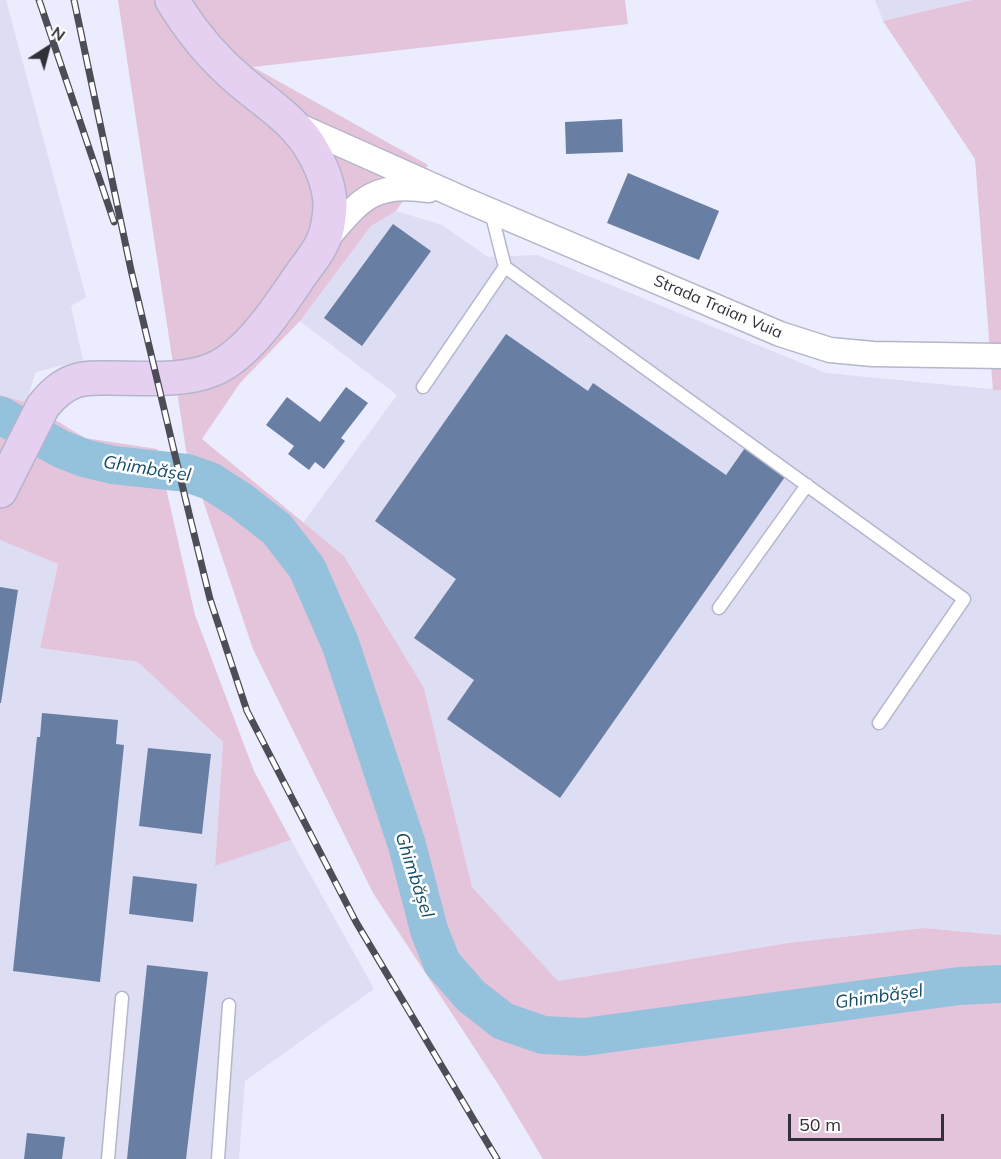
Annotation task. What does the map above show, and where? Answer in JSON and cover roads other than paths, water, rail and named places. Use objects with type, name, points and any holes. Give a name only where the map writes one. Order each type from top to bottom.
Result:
[{"type":"main road","points":[[7,478],[43,406],[52,394],[76,381],[91,378],[158,378],[192,375],[223,364],[248,344],[284,299],[320,247],[330,214],[330,198],[325,176],[312,149],[290,122],[237,79],[216,58],[198,38],[172,0]]},
{"type":"street","name":"Strada Traian Vuia","points":[[290,122],[491,212],[780,334],[830,350],[873,354],[1001,356]]},
{"type":"street","name":"Strada Traian Vuia","points":[[320,247],[351,212],[374,193],[389,188],[403,187],[449,193]]},
{"type":"lane","points":[[491,212],[505,267],[964,599],[879,723]]},
{"type":"lane","points":[[423,387],[505,267]]},
{"type":"lane","points":[[719,608],[807,485]]},
{"type":"lane","points":[[108,1159],[122,998]]},
{"type":"lane","points":[[218,1159],[229,1005]]},
{"type":"waterway","name":"Ghimbășel","points":[[0,415],[61,449],[84,458],[113,465],[187,473],[210,481],[277,529],[307,568],[340,643],[407,845],[429,930],[442,963],[471,996],[503,1021],[543,1035],[584,1037],[959,986],[1001,984]]},
{"type":"railway","points":[[39,0],[114,222]]},
{"type":"railway","points":[[74,0],[131,270],[185,497],[210,599],[247,711],[356,922],[497,1159]]}]
